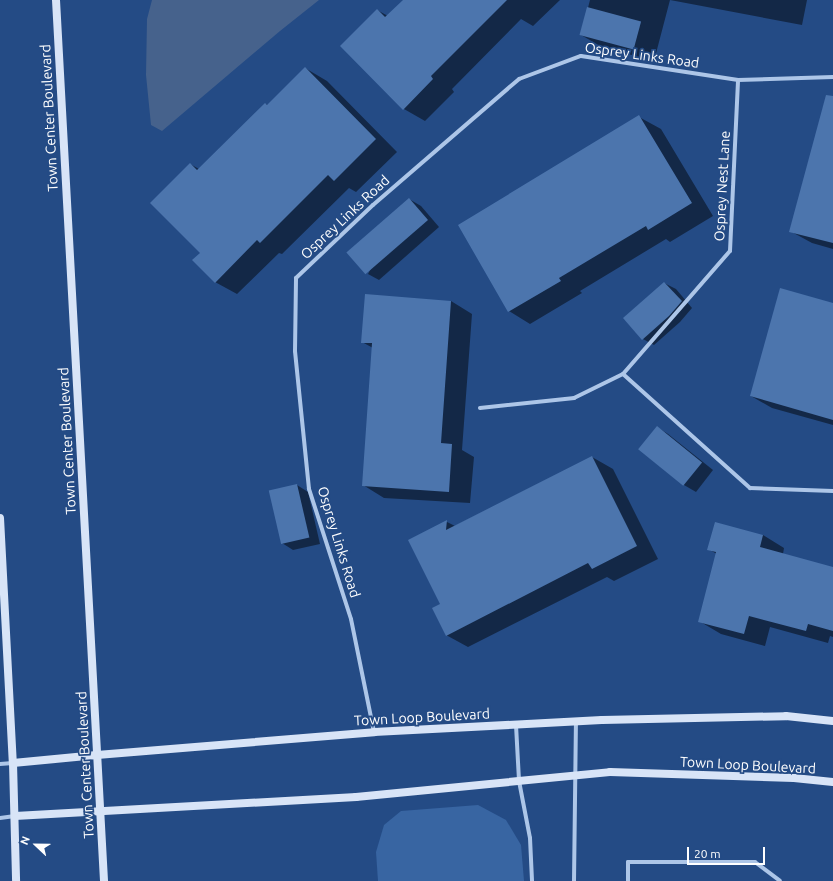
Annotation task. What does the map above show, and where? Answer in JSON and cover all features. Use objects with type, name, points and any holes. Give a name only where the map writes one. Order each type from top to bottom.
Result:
[{"type":"street","name":"Town Center Boulevard","points":[[56,0],[104,881]]},
{"type":"street","name":"Osprey Links Road","points":[[374,732],[351,619],[309,489],[295,351],[296,278],[373,205],[519,79],[581,56],[738,80],[833,77]]},
{"type":"street","name":"Osprey Nest Lane","points":[[480,408],[574,398],[623,374],[730,251],[738,80]]},
{"type":"street","points":[[623,374],[750,488],[833,491]]},
{"type":"street","points":[[0,518],[13,763],[16,881]]},
{"type":"street","name":"Town Loop Boulevard","points":[[13,763],[97,754],[374,732],[576,721],[786,716],[833,721]]},
{"type":"street","points":[[574,881],[576,721]]},
{"type":"street","points":[[516,725],[518,781],[530,838],[532,881]]},
{"type":"street","points":[[0,764],[13,763]]},
{"type":"street","name":"Town Loop Boulevard","points":[[15,816],[356,798],[618,772],[794,778],[833,782]]},
{"type":"street","points":[[0,818],[15,816]]},
{"type":"street","points":[[628,881],[628,862],[756,862],[780,881]]},
{"type":"shaded area","points":[[152,0],[319,0],[162,131],[151,125],[146,75],[147,19]]},
{"type":"shaded area","points":[[478,805],[506,820],[521,845],[524,881],[378,881],[376,852],[384,825],[401,811]]},
{"type":"building","points":[[403,0],[507,0],[431,76],[433,79],[403,110],[340,46],[377,9],[385,17]]},
{"type":"building","points":[[587,7],[641,21],[634,50],[579,35]]},
{"type":"building","points":[[305,67],[376,139],[334,181],[328,175],[260,243],[257,240],[215,283],[192,260],[200,253],[150,203],[190,163],[197,170],[265,103],[267,105]]},
{"type":"building","points":[[826,95],[833,96],[833,243],[789,232]]},
{"type":"building","points":[[639,115],[692,203],[648,230],[646,226],[559,278],[561,281],[508,312],[458,225]]},
{"type":"building","points":[[409,198],[428,220],[365,274],[346,252]]},
{"type":"building","points":[[664,282],[682,301],[669,316],[642,340],[623,318]]},
{"type":"building","points":[[780,288],[833,303],[833,420],[750,396]]},
{"type":"building","points":[[365,294],[451,301],[441,443],[452,444],[449,492],[362,486],[372,343],[361,343]]},
{"type":"building","points":[[657,426],[702,463],[683,486],[638,449]]},
{"type":"building","points":[[592,456],[637,546],[592,569],[588,563],[446,636],[432,608],[440,604],[408,540],[447,520],[446,530]]},
{"type":"building","points":[[297,484],[309,538],[281,544],[269,491]]},
{"type":"building","points":[[715,522],[763,535],[760,547],[833,567],[833,631],[808,624],[806,631],[749,616],[744,634],[698,622],[716,552],[707,550]]}]
